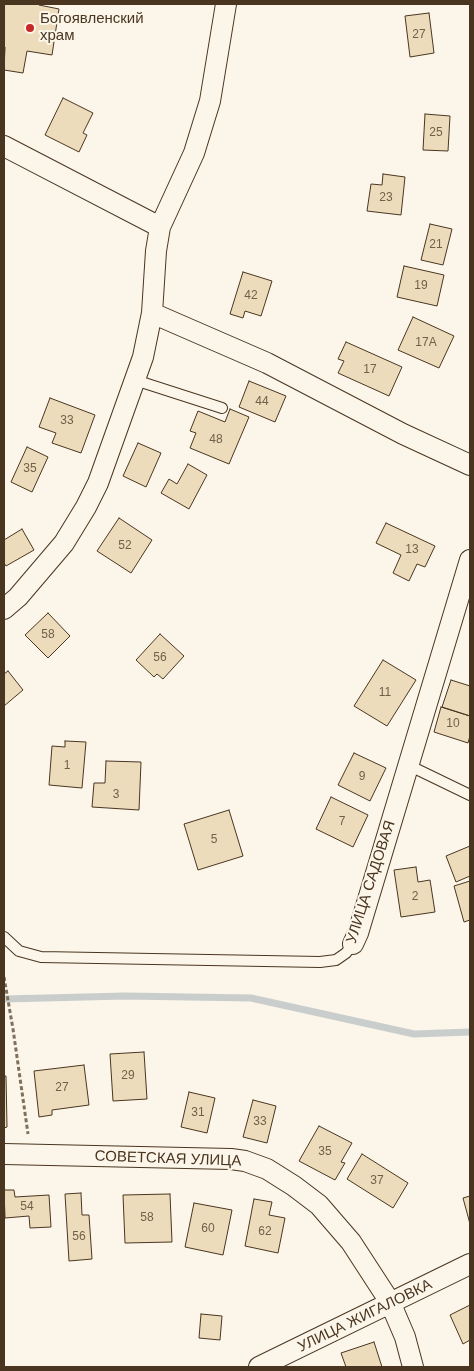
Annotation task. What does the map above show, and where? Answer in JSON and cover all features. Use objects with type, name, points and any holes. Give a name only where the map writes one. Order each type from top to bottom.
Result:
[{"type":"street","points":[[4,609],[18,597],[64,543],[98,483],[143,358],[152,313],[156,251],[160,227],[194,153],[210,100],[226,4]]},
{"type":"street","points":[[4,146],[160,227]]},
{"type":"street","points":[[152,313],[268,363],[404,434],[470,465]]},
{"type":"street","name":"УЛИЦА САДОВАЯ","points":[[353,944],[358,933],[470,560]]},
{"type":"street","name":"СОВЕТСКАЯ УЛИЦА","points":[[4,1154],[231,1158],[258,1165],[294,1186],[319,1205],[351,1242],[390,1302],[405,1337],[413,1367]]},
{"type":"street","name":"УЛИЦА ЖИГАЛОВКА","points":[[259,1367],[470,1264]]},
{"type":"lane","points":[[135,380],[222,408]]},
{"type":"lane","points":[[408,765],[470,795]]},
{"type":"lane","name":"УЛИЦА САДОВАЯ","points":[[4,937],[19,951],[41,957],[326,962],[340,958],[353,944]]},
{"type":"path","points":[[4,977],[31,1155]]},
{"type":"building","name":"Богоявленский храм","points":[[4,4],[41,4],[39,5],[59,9],[52,55],[27,51],[23,73],[4,70]]},
{"type":"building","points":[[429,13],[434,53],[410,57],[405,16]]},
{"type":"building","points":[[63,98],[93,113],[83,133],[87,135],[79,152],[45,135]]},
{"type":"building","points":[[425,114],[450,116],[448,151],[423,150]]},
{"type":"building","points":[[383,174],[405,177],[401,215],[367,211],[371,184],[382,185]]},
{"type":"building","points":[[430,224],[452,229],[443,265],[421,260]]},
{"type":"building","points":[[404,266],[444,275],[437,306],[397,297]]},
{"type":"building","points":[[243,272],[272,281],[261,316],[245,311],[243,318],[230,314]]},
{"type":"building","points":[[413,317],[454,336],[439,368],[398,350]]},
{"type":"building","points":[[346,342],[402,367],[389,396],[338,373],[344,361],[338,359]]},
{"type":"building","points":[[249,381],[286,396],[275,422],[239,407]]},
{"type":"building","points":[[50,398],[95,415],[81,453],[52,443],[56,433],[39,427]]},
{"type":"building","points":[[230,409],[249,417],[229,464],[190,448],[196,433],[190,431],[198,411],[225,422]]},
{"type":"building","points":[[138,443],[161,453],[146,487],[123,476]]},
{"type":"building","points":[[27,447],[48,457],[32,492],[11,482]]},
{"type":"building","points":[[188,464],[207,475],[189,509],[161,493],[169,479],[177,484]]},
{"type":"building","points":[[119,518],[152,540],[131,573],[97,551]]},
{"type":"building","points":[[386,523],[435,546],[425,567],[417,564],[409,581],[393,573],[401,555],[376,543]]},
{"type":"building","points":[[22,529],[34,550],[6,566],[4,563],[4,540]]},
{"type":"building","points":[[48,613],[70,636],[48,658],[25,635]]},
{"type":"building","points":[[160,634],[184,656],[163,679],[157,674],[154,677],[136,660]]},
{"type":"building","points":[[383,660],[416,680],[387,726],[354,706]]},
{"type":"building","points":[[8,671],[23,690],[4,706],[4,674]]},
{"type":"building","points":[[451,680],[470,686],[470,716],[442,707]]},
{"type":"building","points":[[441,707],[470,716],[468,743],[434,732]]},
{"type":"building","points":[[65,741],[86,742],[82,788],[49,785],[52,746],[65,747]]},
{"type":"building","points":[[354,753],[386,768],[370,801],[338,785]]},
{"type":"building","points":[[106,761],[141,762],[139,810],[92,807],[94,783],[105,783]]},
{"type":"building","points":[[331,797],[368,815],[353,847],[316,829]]},
{"type":"building","points":[[229,810],[243,856],[198,870],[184,824]]},
{"type":"building","points":[[470,846],[470,876],[456,882],[446,856]]},
{"type":"building","points":[[416,867],[418,882],[430,880],[435,912],[401,917],[394,870]]},
{"type":"building","points":[[470,881],[470,920],[464,922],[454,886]]},
{"type":"building","points":[[144,1052],[147,1099],[113,1101],[110,1054]]},
{"type":"building","points":[[84,1065],[89,1105],[52,1110],[52,1115],[39,1117],[34,1071]]},
{"type":"building","points":[[4,1076],[6,1076],[7,1127],[4,1128]]},
{"type":"building","points":[[189,1092],[215,1098],[207,1133],[181,1127]]},
{"type":"building","points":[[253,1100],[276,1106],[267,1143],[243,1137]]},
{"type":"building","points":[[319,1126],[352,1143],[341,1162],[345,1163],[335,1180],[299,1161]]},
{"type":"building","points":[[362,1154],[408,1183],[393,1208],[347,1179]]},
{"type":"building","points":[[4,1190],[14,1190],[15,1197],[49,1195],[51,1227],[30,1228],[29,1216],[5,1218]]},
{"type":"building","points":[[81,1193],[82,1215],[89,1215],[92,1259],[69,1261],[65,1194]]},
{"type":"building","points":[[170,1194],[172,1242],[125,1243],[123,1195]]},
{"type":"building","points":[[470,1196],[470,1224],[463,1198]]},
{"type":"building","points":[[254,1199],[272,1202],[269,1215],[285,1218],[278,1253],[245,1246]]},
{"type":"building","points":[[194,1203],[232,1210],[223,1255],[185,1247]]},
{"type":"building","points":[[470,1305],[470,1340],[463,1344],[450,1315]]},
{"type":"building","points":[[201,1314],[222,1316],[220,1340],[199,1338]]},
{"type":"building","points":[[374,1342],[382,1367],[346,1367],[341,1353]]},
{"type":"waterway","points":[[4,999],[125,996],[251,998],[414,1034],[470,1032]]},
{"type":"place","name":"Богоявленский храм","points":[[30,28]]}]
